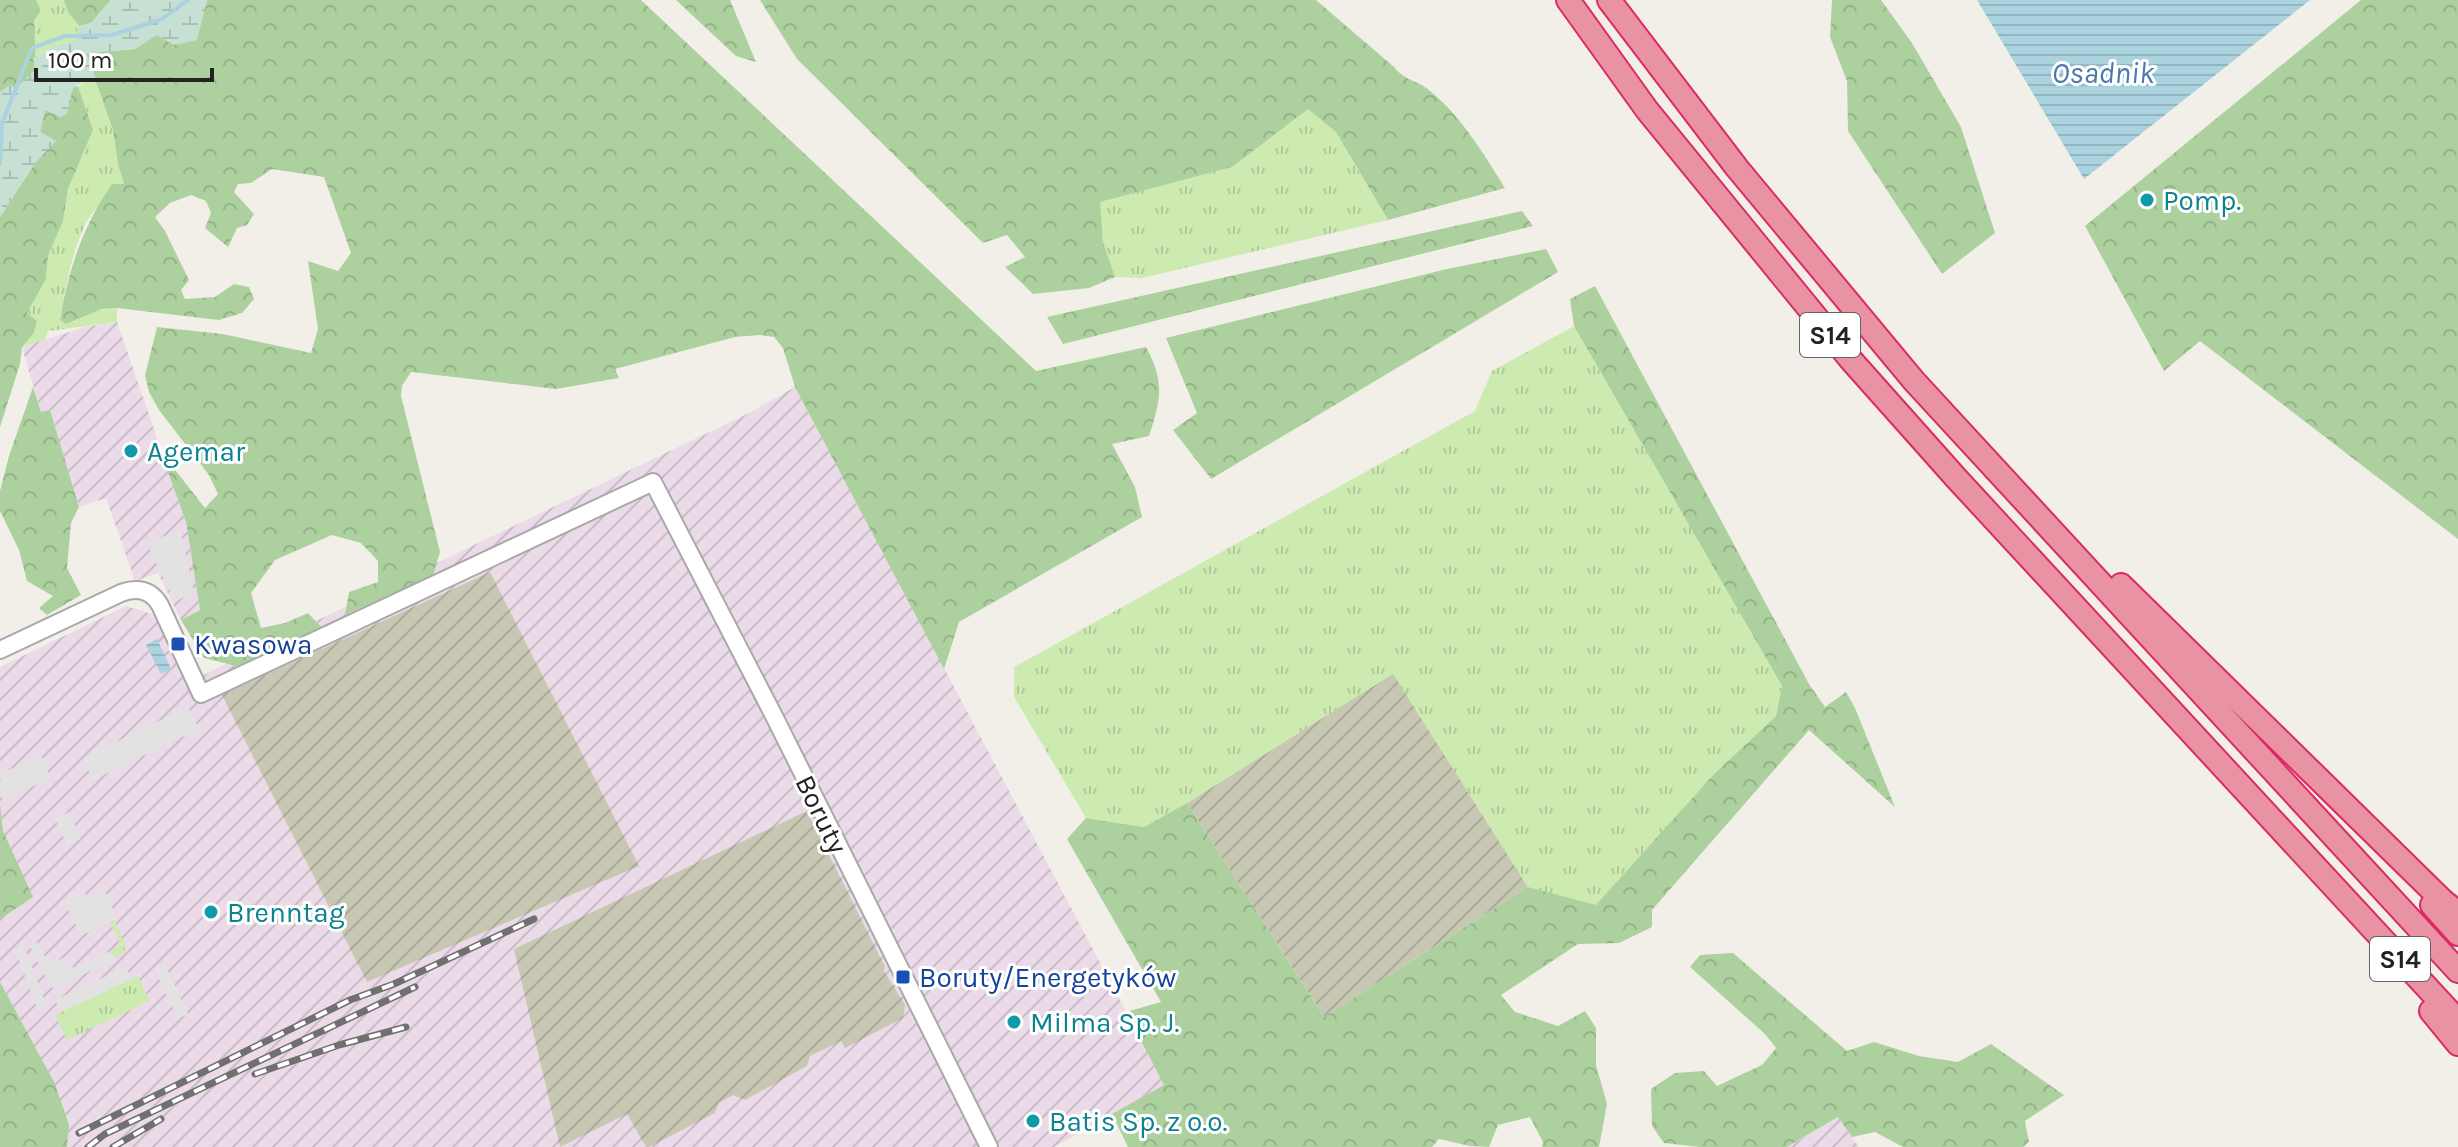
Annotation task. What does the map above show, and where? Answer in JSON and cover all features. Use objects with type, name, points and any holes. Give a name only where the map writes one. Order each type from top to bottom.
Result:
[{"type":"highway","name":"S14","points":[[1568,0],[1657,122],[1851,360],[1957,479],[2458,1021]]},
{"type":"highway","name":"S14","points":[[1609,0],[1727,157],[1824,276],[1991,465],[2458,971]]},
{"type":"highway","points":[[1991,465],[2068,533],[2458,913]]},
{"type":"highway","points":[[2303,765],[2458,934]]},
{"type":"highway","points":[[2342,896],[2458,1044]]},
{"type":"street","name":"Boruty","points":[[0,650],[121,593],[143,590],[160,605],[201,694],[653,482],[768,703],[989,1147]]},
{"type":"shaded area","points":[[117,322],[186,522],[200,610],[181,620],[158,573],[135,581],[106,498],[79,507],[50,410],[41,413],[22,347],[85,327]]},
{"type":"shaded area","points":[[795,387],[1165,1085],[1054,1147],[0,1147],[0,667],[126,606],[155,615],[189,682],[751,412]]},
{"type":"shaded area","points":[[180,529],[194,592],[175,602],[147,544]]},
{"type":"shaded area","points":[[490,572],[639,866],[367,982],[222,695]]},
{"type":"shaded area","points":[[1393,673],[1528,887],[1324,1017],[1187,803]]},
{"type":"shaded area","points":[[188,707],[199,729],[93,780],[83,758]]},
{"type":"shaded area","points":[[41,755],[51,778],[2,800],[0,774]]},
{"type":"shaded area","points":[[807,811],[885,967],[884,971],[905,1005],[903,1018],[845,1048],[841,1041],[810,1056],[807,1066],[745,1100],[733,1095],[719,1103],[715,1113],[649,1147],[646,1147],[627,1114],[560,1147],[514,949]]},
{"type":"shaded area","points":[[69,812],[81,839],[67,845],[55,819]]},
{"type":"shaded area","points":[[83,891],[88,898],[105,891],[117,918],[81,936],[64,900]]},
{"type":"shaded area","points":[[37,942],[49,965],[63,958],[67,966],[71,964],[74,969],[110,951],[116,958],[56,988],[51,987],[30,946]]},
{"type":"shaded area","points":[[24,946],[46,1005],[37,1008],[15,949]]},
{"type":"shaded area","points":[[166,966],[188,1014],[178,1019],[155,971]]},
{"type":"shaded area","points":[[126,967],[132,979],[61,1012],[55,1000]]},
{"type":"shaded area","points":[[1839,1117],[1859,1147],[1787,1147]]},
{"type":"green space","points":[[0,0],[36,0],[41,10],[34,21],[36,70],[16,88],[10,86],[0,92]]},
{"type":"green space","points":[[36,0],[64,0],[68,12],[79,26],[73,41],[55,46],[33,58],[34,20],[41,10]]},
{"type":"green space","points":[[64,0],[111,0],[91,23],[79,26],[68,12]]},
{"type":"green space","points":[[111,0],[207,0],[197,40],[174,45],[156,35],[135,49],[86,53],[95,77],[73,87],[67,114],[60,117],[45,110],[40,132],[56,141],[35,163],[0,217],[0,92],[10,85],[16,88],[35,70],[33,58],[55,46],[73,41],[79,26],[91,23]]},
{"type":"green space","points":[[207,0],[641,0],[1036,371],[1146,347],[1156,370],[1159,391],[1149,436],[1112,444],[1135,487],[1142,517],[959,622],[944,669],[795,387],[783,348],[774,337],[735,337],[615,369],[619,378],[556,389],[411,372],[402,386],[401,396],[440,552],[433,575],[345,615],[349,592],[378,582],[378,561],[361,543],[332,535],[275,560],[251,593],[261,628],[285,623],[308,613],[323,629],[240,667],[204,658],[181,620],[200,610],[186,522],[161,452],[205,508],[218,494],[209,475],[159,410],[149,392],[145,375],[157,327],[223,334],[311,353],[318,329],[308,261],[338,271],[351,253],[324,177],[272,169],[251,183],[238,184],[234,192],[254,214],[247,225],[237,228],[228,247],[205,228],[211,213],[206,201],[191,195],[170,203],[155,217],[189,280],[181,290],[185,299],[215,297],[234,284],[249,287],[254,299],[242,313],[219,320],[117,308],[102,309],[66,324],[60,320],[72,266],[85,232],[112,184],[124,184],[113,130],[86,53],[135,49],[156,35],[196,40]]},
{"type":"green space","points":[[676,0],[730,0],[756,62],[736,56]]},
{"type":"green space","points":[[760,0],[1316,0],[1402,75],[1425,87],[1441,101],[1471,136],[1505,188],[1388,220],[1336,132],[1308,109],[1232,167],[1100,202],[1103,242],[1115,277],[1089,288],[1033,294],[1005,267],[1025,257],[1007,235],[983,243],[797,59]]},
{"type":"green space","points":[[1832,0],[1881,0],[1912,43],[1961,127],[1995,233],[1942,274],[1848,131],[1847,81],[1830,37]]},
{"type":"green space","points":[[2361,0],[2458,0],[2458,539],[2200,341],[2164,371],[2085,226]]},
{"type":"green space","points":[[95,77],[113,130],[124,185],[98,206],[82,232],[60,319],[66,324],[100,310],[117,308],[117,322],[48,331],[45,340],[22,347],[34,333],[37,321],[26,313],[46,279],[48,256],[63,221],[68,189],[93,130],[78,86]]},
{"type":"green space","points":[[78,86],[93,130],[68,189],[63,221],[48,256],[46,279],[27,313],[37,321],[34,333],[22,347],[20,364],[0,427],[0,217],[35,163],[55,141],[40,132],[45,110],[60,116],[73,87]]},
{"type":"green space","points":[[1308,108],[1336,132],[1388,220],[1142,278],[1115,277],[1103,242],[1099,202],[1232,167]]},
{"type":"green space","points":[[1522,211],[1533,226],[1063,344],[1047,317]]},
{"type":"green space","points":[[1546,249],[1558,272],[1211,479],[1173,430],[1197,413],[1166,338],[1447,269]]},
{"type":"green space","points":[[1595,286],[1809,684],[1825,707],[1846,692],[1895,807],[1809,730],[1652,910],[1652,927],[1619,943],[1578,944],[1501,995],[1515,1012],[1558,1026],[1585,1011],[1596,1028],[1596,1065],[1607,1104],[1599,1147],[1542,1147],[1543,1142],[1530,1117],[1498,1125],[1489,1147],[1439,1139],[1432,1147],[1128,1147],[1112,1114],[1164,1085],[1126,1012],[1161,1002],[1067,839],[1086,818],[1144,827],[1187,803],[1324,1017],[1528,887],[1596,905],[1714,774],[1776,716],[1782,686],[1574,326],[1570,299]]},
{"type":"green space","points":[[1574,326],[1782,686],[1776,716],[1714,774],[1596,906],[1528,887],[1393,674],[1144,827],[1086,818],[1014,697],[1014,667],[1475,411],[1492,371]]},
{"type":"green space","points":[[33,387],[41,412],[50,410],[79,507],[71,523],[67,568],[81,595],[47,615],[39,608],[53,596],[27,581],[19,550],[0,511],[0,491],[9,456]]},
{"type":"green space","points":[[0,805],[3,831],[33,897],[0,919]]},
{"type":"green space","points":[[114,920],[126,946],[116,958],[110,951],[121,945],[110,922]]},
{"type":"green space","points":[[1733,953],[1847,1051],[1874,1042],[1919,1056],[1958,1062],[1991,1044],[2064,1095],[2025,1121],[2029,1142],[2023,1147],[1903,1147],[1875,1132],[1852,1137],[1838,1117],[1787,1147],[1700,1147],[1664,1143],[1652,1126],[1651,1089],[1675,1073],[1704,1071],[1717,1086],[1762,1065],[1776,1048],[1765,1034],[1690,967],[1700,955]]},
{"type":"green space","points":[[138,976],[150,1001],[67,1040],[55,1015]]},
{"type":"green space","points":[[0,982],[55,1084],[69,1125],[67,1147],[0,1147]]},
{"type":"water","name":"Osadnik","points":[[1977,0],[2310,0],[2084,179]]},
{"type":"water","points":[[157,639],[171,669],[161,674],[146,645]]},
{"type":"waterway","points":[[0,164],[2,123],[32,48],[65,36],[112,35],[162,19],[188,0]]},
{"type":"railway","points":[[79,1133],[350,1000],[394,984],[534,919]]},
{"type":"railway","points":[[88,1147],[105,1134],[415,987]]},
{"type":"railway","points":[[255,1074],[339,1045],[406,1027]]},
{"type":"railway","points":[[113,1147],[161,1119]]},
{"type":"place","name":"Pomp.","points":[[2147,200]]},
{"type":"place","name":"Agemar","points":[[131,451]]},
{"type":"place","name":"Kwasowa","points":[[178,644]]},
{"type":"place","name":"Brenntag","points":[[211,912]]},
{"type":"place","name":"Boruty/Energetyków","points":[[903,977]]},
{"type":"place","name":"Milma Sp. J.","points":[[1014,1022]]},
{"type":"place","name":"Batis Sp. z o.o.","points":[[1033,1121]]}]
